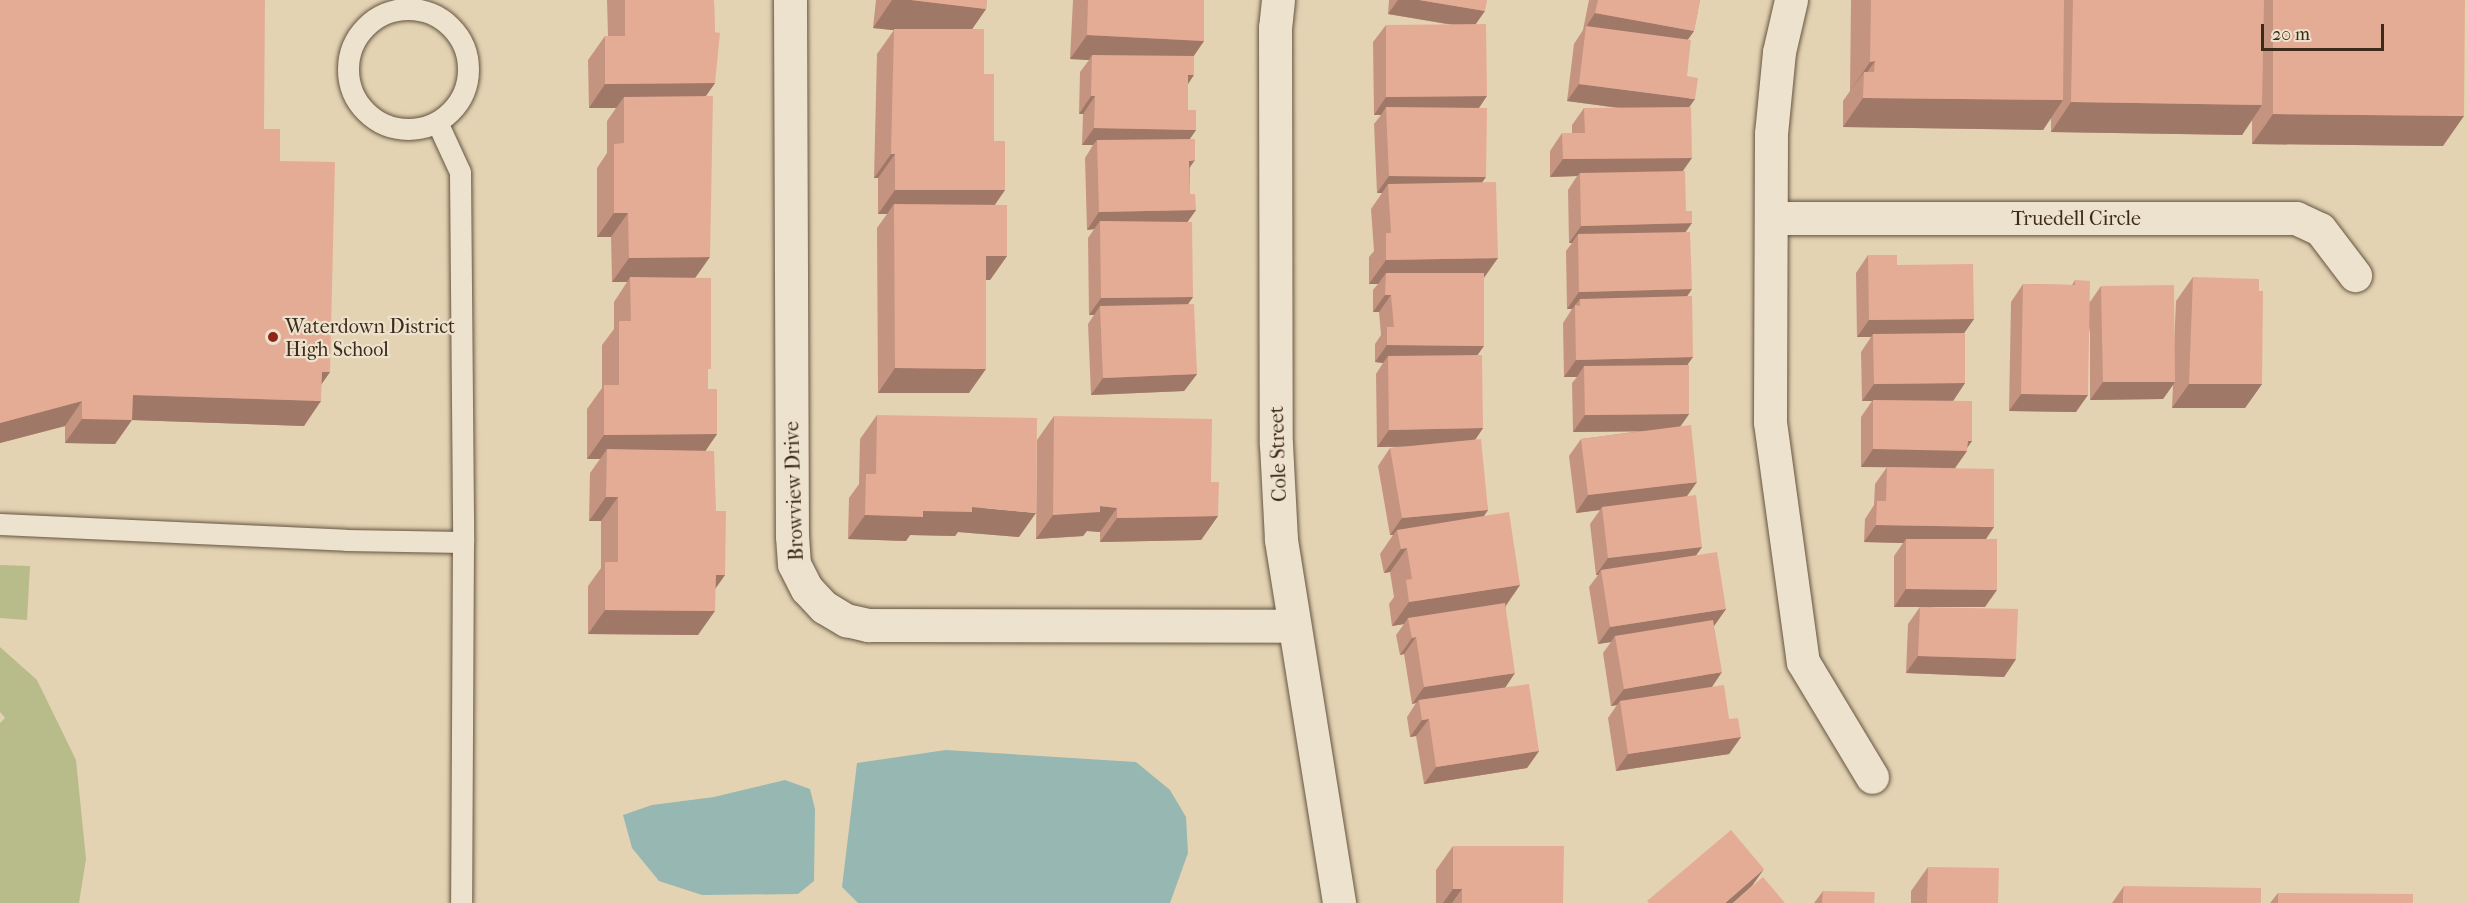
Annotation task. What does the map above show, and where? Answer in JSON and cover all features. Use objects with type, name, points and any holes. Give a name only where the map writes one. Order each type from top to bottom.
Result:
[{"type":"street","name":"Browview Drive","points":[[790,0],[792,536],[794,564],[807,589],[824,607],[846,620],[868,625],[1294,626]]},
{"type":"street","name":"Cole Street","points":[[1278,0],[1275,27],[1276,444],[1281,540],[1339,903]]},
{"type":"street","points":[[1791,0],[1779,52],[1773,122],[1770,422],[1803,662],[1872,777]]},
{"type":"street","name":"Truedell Circle","points":[[1771,218],[2296,218],[2320,229],[2355,275]]},
{"type":"lane","points":[[402,9],[421,11],[440,19],[456,32],[465,51],[468,71],[464,91],[453,109],[437,122],[419,129],[399,129],[381,123],[366,112],[354,96],[348,78],[349,58],[355,40],[367,25],[383,14],[402,9]]},
{"type":"lane","points":[[437,122],[460,172],[463,542],[461,903]]},
{"type":"lane","points":[[0,524],[346,540],[463,542]]},
{"type":"green space","points":[[0,565],[30,566],[27,620],[0,618]]},
{"type":"green space","points":[[0,647],[37,680],[76,760],[86,859],[79,903],[0,903],[0,723],[5,718],[0,712]]},
{"type":"water","points":[[946,750],[1136,762],[1170,790],[1186,817],[1188,853],[1170,903],[858,903],[842,887],[857,763]]},
{"type":"water","points":[[785,780],[810,789],[815,809],[814,881],[798,894],[702,895],[659,881],[632,848],[623,815],[652,805],[714,797]]},
{"type":"building","points":[[0,0],[265,0],[264,129],[280,129],[280,161],[335,162],[330,372],[322,372],[321,401],[133,395],[132,420],[82,419],[82,401],[0,423]]},
{"type":"building","points":[[625,0],[714,0],[715,32],[720,33],[715,83],[605,84],[605,36],[625,36]]},
{"type":"building","points":[[911,0],[987,0],[986,9]]},
{"type":"building","points":[[1088,0],[1204,0],[1204,41],[1087,35]]},
{"type":"building","points":[[1419,0],[1487,0],[1485,11]]},
{"type":"building","points":[[1598,0],[1700,0],[1694,31],[1595,13]]},
{"type":"building","points":[[1871,0],[2064,0],[2063,100],[1863,98],[1864,72],[1874,72],[1875,61],[1870,62]]},
{"type":"building","points":[[2073,0],[2264,0],[2262,105],[2071,102]]},
{"type":"building","points":[[2273,0],[2465,0],[2464,116],[2273,114]]},
{"type":"building","points":[[1486,24],[1487,96],[1386,97],[1386,25]]},
{"type":"building","points":[[1586,26],[1691,40],[1687,76],[1698,78],[1695,99],[1579,84]]},
{"type":"building","points":[[894,29],[984,29],[984,74],[994,74],[994,141],[1005,141],[1005,190],[895,190],[895,154],[891,154]]},
{"type":"building","points":[[1092,55],[1194,56],[1194,75],[1188,75],[1188,110],[1196,110],[1196,130],[1094,128],[1095,96],[1091,96]]},
{"type":"building","points":[[713,96],[710,257],[629,258],[628,213],[614,213],[614,144],[624,143],[624,97]]},
{"type":"building","points":[[1386,107],[1487,108],[1486,177],[1389,176]]},
{"type":"building","points":[[1691,107],[1692,158],[1563,159],[1562,133],[1585,133],[1584,108]]},
{"type":"building","points":[[1195,139],[1195,160],[1189,161],[1190,194],[1195,194],[1196,210],[1099,212],[1097,140]]},
{"type":"building","points":[[1685,171],[1686,211],[1692,211],[1692,223],[1581,226],[1580,173]]},
{"type":"building","points":[[1496,182],[1498,258],[1386,260],[1386,233],[1391,233],[1388,184]]},
{"type":"building","points":[[894,204],[1007,205],[1007,256],[986,256],[986,369],[895,368]]},
{"type":"building","points":[[1100,221],[1192,222],[1193,297],[1101,298]]},
{"type":"building","points":[[1690,232],[1692,289],[1579,292],[1578,234]]},
{"type":"building","points":[[1868,255],[1897,255],[1897,265],[1973,264],[1974,319],[1869,320]]},
{"type":"building","points":[[1386,273],[1484,273],[1484,346],[1387,345],[1387,327],[1394,327],[1391,295],[1385,295]]},
{"type":"building","points":[[630,277],[711,278],[711,369],[708,369],[708,389],[717,389],[717,434],[604,435],[604,385],[619,385],[619,321],[631,321]]},
{"type":"building","points":[[2193,277],[2259,279],[2259,291],[2263,291],[2262,384],[2189,384]]},
{"type":"building","points":[[2075,280],[2090,281],[2088,395],[2021,394],[2023,284],[2075,285]]},
{"type":"building","points":[[2174,285],[2175,382],[2103,382],[2101,286]]},
{"type":"building","points":[[1692,296],[1693,357],[1576,360],[1575,305],[1580,306],[1580,299]]},
{"type":"building","points":[[1194,304],[1197,374],[1103,378],[1100,306]]},
{"type":"building","points":[[1965,333],[1965,383],[1874,384],[1873,334]]},
{"type":"building","points":[[1482,355],[1483,428],[1389,430],[1388,356]]},
{"type":"building","points":[[1689,365],[1689,414],[1585,415],[1584,366]]},
{"type":"building","points":[[1873,400],[1972,401],[1972,441],[1968,441],[1967,451],[1873,449]]},
{"type":"building","points":[[877,415],[1037,418],[1036,513],[972,507],[972,512],[923,511],[923,517],[865,515],[866,474],[876,474]]},
{"type":"building","points":[[1054,416],[1212,419],[1211,482],[1219,482],[1218,516],[1117,518],[1117,508],[1100,506],[1100,512],[1053,515]]},
{"type":"building","points":[[1691,425],[1697,482],[1588,495],[1581,439]]},
{"type":"building","points":[[1481,439],[1488,510],[1402,518],[1390,448]]},
{"type":"building","points":[[607,449],[714,451],[716,511],[726,511],[725,575],[716,575],[715,611],[605,610],[605,562],[618,562],[618,497],[606,497]]},
{"type":"building","points":[[1887,467],[1994,469],[1994,527],[1876,525],[1877,501],[1886,501]]},
{"type":"building","points":[[1696,495],[1702,547],[1608,558],[1602,507]]},
{"type":"building","points":[[1509,512],[1520,585],[1409,602],[1406,580],[1412,579],[1407,548],[1401,549],[1397,530]]},
{"type":"building","points":[[1906,539],[1997,539],[1997,590],[1906,589]]},
{"type":"building","points":[[1717,552],[1726,609],[1610,627],[1601,570]]},
{"type":"building","points":[[1505,603],[1515,673],[1424,687],[1416,637],[1412,638],[1408,618]]},
{"type":"building","points":[[1920,607],[2018,609],[2016,659],[1918,656]]},
{"type":"building","points":[[1713,620],[1722,672],[1624,689],[1615,636]]},
{"type":"building","points":[[1529,684],[1539,751],[1436,767],[1429,719],[1422,720],[1419,700]]},
{"type":"building","points":[[1724,685],[1729,719],[1738,718],[1741,737],[1628,754],[1620,701]]},
{"type":"building","points":[[1731,830],[1764,869],[1725,903],[1649,903],[1647,901]]},
{"type":"building","points":[[1453,846],[1564,846],[1563,903],[1462,903],[1462,889],[1453,889]]},
{"type":"building","points":[[1928,867],[1999,868],[1998,903],[1927,903]]},
{"type":"building","points":[[1763,877],[1785,903],[1733,903]]},
{"type":"building","points":[[2124,886],[2261,888],[2261,903],[2123,903]]},
{"type":"building","points":[[1823,891],[1875,892],[1874,903],[1822,903]]},
{"type":"building","points":[[2278,893],[2413,894],[2413,903],[2278,903]]},
{"type":"place","name":"Waterdown District High School","points":[[273,337]]}]
